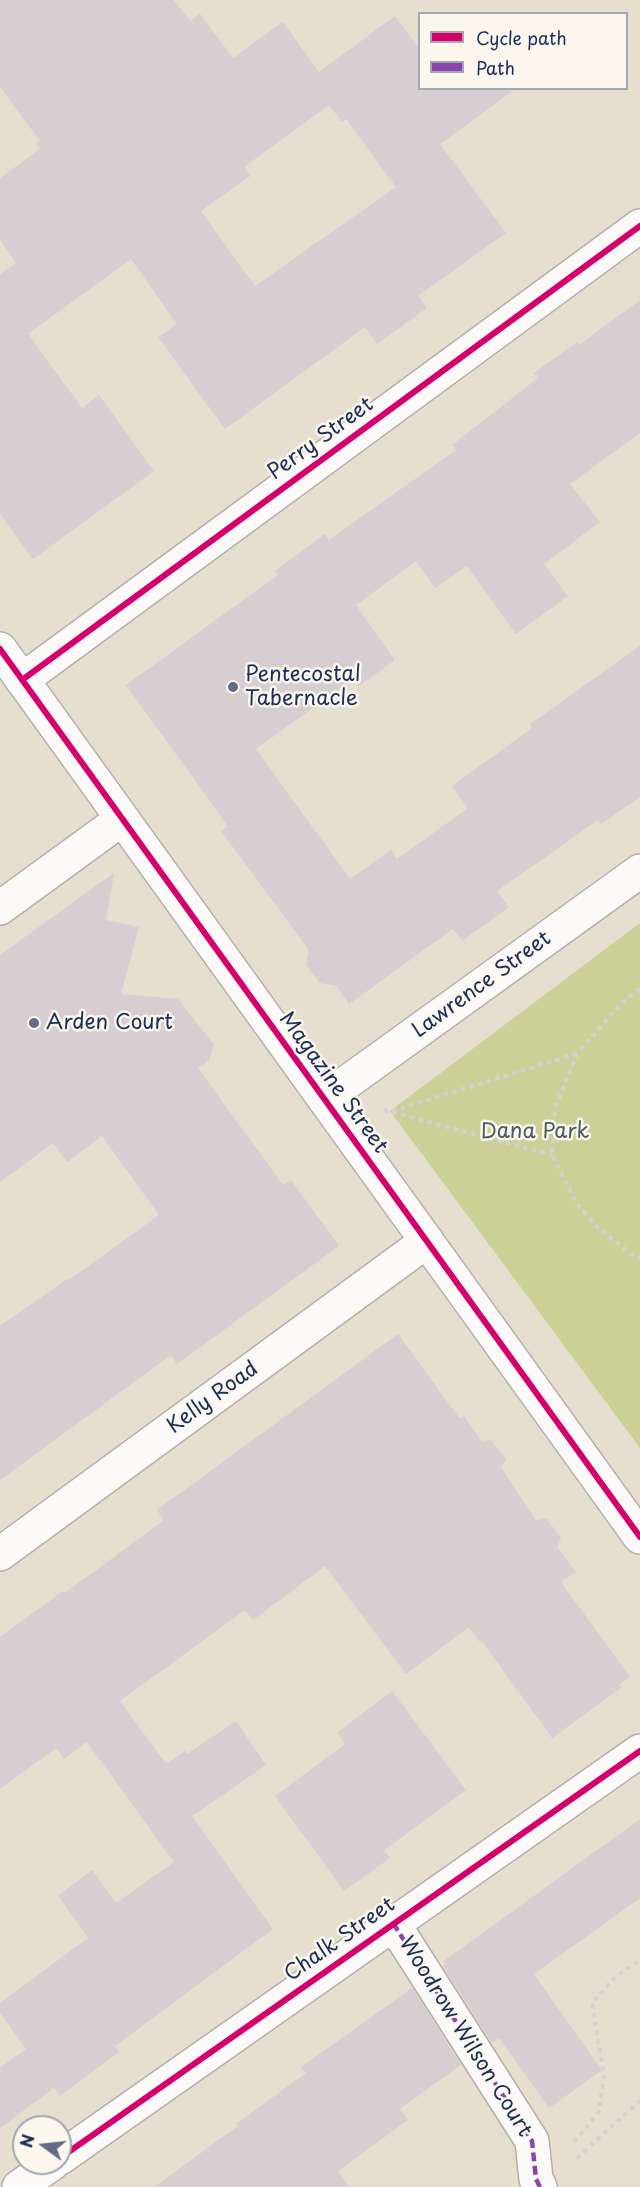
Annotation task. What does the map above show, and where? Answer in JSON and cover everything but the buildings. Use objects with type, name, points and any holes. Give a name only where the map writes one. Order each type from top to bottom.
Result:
[{"type":"street","name":"Perry Street","points":[[22,680],[640,226]]},
{"type":"street","name":"Magazine Street","points":[[0,649],[427,1241],[638,1528]]},
{"type":"street","points":[[0,908],[122,819]]},
{"type":"street","name":"Lawrence Street","points":[[324,1099],[640,871]]},
{"type":"street","name":"Kelly Road","points":[[0,1554],[427,1241]]},
{"type":"street","name":"Chalk Street","points":[[72,2150],[640,1751]]},
{"type":"street","name":"Woodrow Wilson Court","points":[[393,1923],[532,2141],[536,2179],[540,2187]]},
{"type":"street","points":[[19,2187],[36,2175]]},
{"type":"path","points":[[640,989],[621,1003],[577,1054],[555,1108],[552,1155],[577,1204],[599,1229],[634,1256],[640,1258]]},
{"type":"path","points":[[390,1112],[577,1054]]},
{"type":"path","points":[[324,1099],[390,1112],[552,1155]]},
{"type":"path","points":[[569,2147],[599,2112],[604,2075],[592,2003],[616,1976],[640,1960]]},
{"type":"path","points":[[575,2160],[640,2100]]},
{"type":"green space","name":"Dana Park","points":[[640,923],[640,1448],[390,1111]]},
{"type":"marked path","points":[[393,1923],[532,2141],[536,2179],[540,2187]]},
{"type":"cycle path","points":[[22,680],[640,226]]},
{"type":"cycle path","points":[[0,649],[640,1537]]},
{"type":"cycle path","points":[[72,2150],[640,1751]]},
{"type":"place","name":"Pentecostal Tabernacle","points":[[233,687]]},
{"type":"place","name":"Arden Court","points":[[34,1023]]}]
